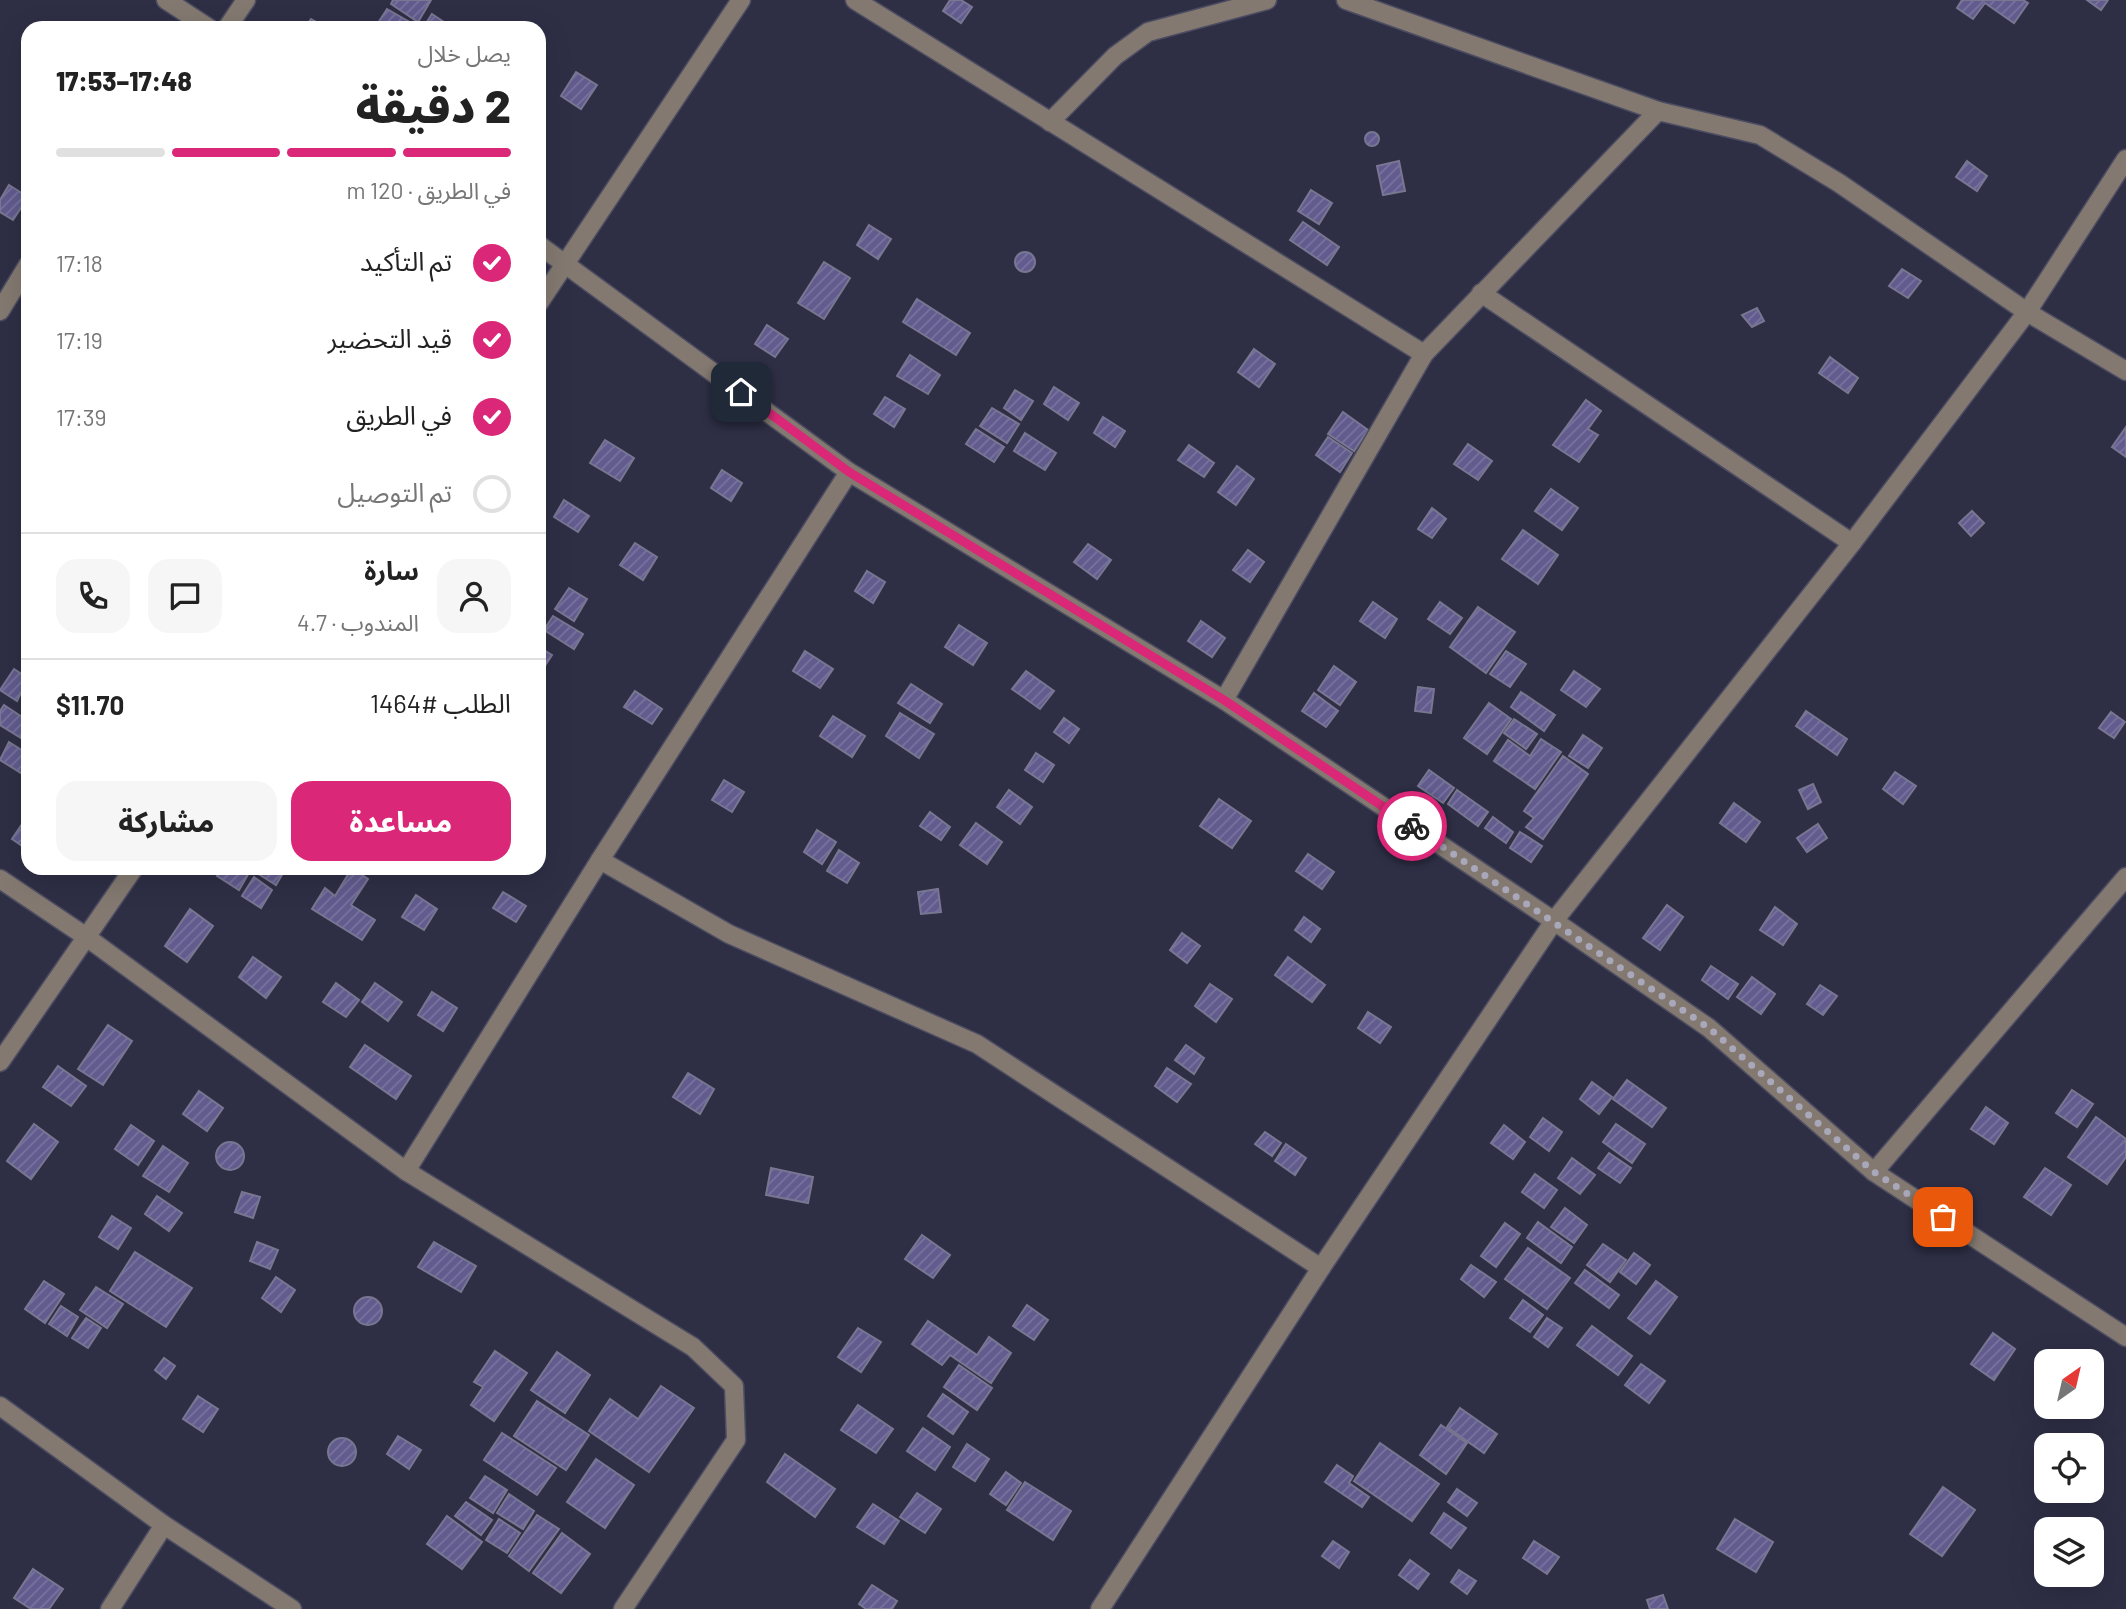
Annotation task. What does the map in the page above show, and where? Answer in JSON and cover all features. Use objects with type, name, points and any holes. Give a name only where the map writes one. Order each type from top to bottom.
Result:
[{"type":"street","points":[[166,0],[198,21]]},
{"type":"street","points":[[232,21],[246,0]]},
{"type":"street","points":[[546,293],[741,0]]},
{"type":"street","points":[[855,0],[1423,354]]},
{"type":"street","points":[[1050,122],[1115,56],[1148,32],[1267,0]]},
{"type":"street","points":[[1346,0],[1658,111],[1760,135],[1839,183],[2027,312],[2126,371]]},
{"type":"street","points":[[178,21],[184,12]]},
{"type":"street","points":[[1224,700],[1423,354],[1658,111]]},
{"type":"street","points":[[1100,1609],[1321,1268],[1554,921],[1852,543],[2027,312],[2126,159]]},
{"type":"street","points":[[546,250],[849,472],[1224,700],[1554,921],[1709,1028],[1874,1172],[2126,1337]]},
{"type":"street","points":[[0,311],[21,276]]},
{"type":"street","points":[[1481,293],[1852,543]]},
{"type":"street","points":[[406,1171],[600,860],[849,472]]},
{"type":"street","points":[[600,860],[729,934],[977,1044],[1321,1268]]},
{"type":"street","points":[[0,1062],[129,875]]},
{"type":"street","points":[[1874,1172],[2126,877]]},
{"type":"street","points":[[0,879],[85,936],[406,1171],[693,1347],[734,1386],[736,1440],[622,1609]]},
{"type":"street","points":[[0,1406],[164,1525],[292,1609]]},
{"type":"street","points":[[110,1609],[164,1525]]},
{"type":"building","points":[[393,0],[431,0],[419,21],[391,4]]},
{"type":"building","points":[[950,0],[961,0],[972,7],[961,23],[943,11]]},
{"type":"building","points":[[1962,0],[2023,0],[2028,3],[2014,23],[1985,3],[1973,19],[1957,8]]},
{"type":"building","points":[[2087,0],[2108,0],[2101,10]]},
{"type":"building","points":[[387,9],[408,21],[379,21]]},
{"type":"building","points":[[432,14],[442,21],[428,21]]},
{"type":"building","points":[[576,72],[597,85],[581,109],[561,96]]},
{"type":"building","points":[[1372,132],[1377,134],[1377,144],[1372,146],[1367,144],[1365,139],[1367,134]]},
{"type":"building","points":[[1399,161],[1405,191],[1383,195],[1377,166]]},
{"type":"building","points":[[1967,161],[1987,176],[1977,191],[1956,177]]},
{"type":"building","points":[[9,185],[21,193],[21,208],[13,220],[0,212],[0,200]]},
{"type":"building","points":[[1311,190],[1332,203],[1319,224],[1298,211]]},
{"type":"building","points":[[1303,222],[1339,247],[1327,265],[1290,240]]},
{"type":"building","points":[[869,225],[891,239],[878,259],[857,245]]},
{"type":"building","points":[[1025,252],[1032,255],[1035,262],[1032,269],[1025,272],[1018,269],[1015,262],[1018,255]]},
{"type":"building","points":[[824,262],[850,278],[824,319],[798,303]]},
{"type":"building","points":[[1902,269],[1921,281],[1908,298],[1889,286]]},
{"type":"building","points":[[917,299],[970,333],[956,355],[903,322]]},
{"type":"building","points":[[1757,308],[1764,321],[1752,327],[1742,315]]},
{"type":"building","points":[[767,325],[788,339],[775,357],[755,344]]},
{"type":"building","points":[[1254,349],[1275,364],[1259,387],[1238,372]]},
{"type":"building","points":[[910,355],[940,375],[928,394],[897,376]]},
{"type":"building","points":[[1830,357],[1858,378],[1848,393],[1819,373]]},
{"type":"building","points":[[1054,387],[1079,403],[1068,420],[1044,404]]},
{"type":"building","points":[[1015,390],[1033,401],[1021,420],[1004,408]]},
{"type":"building","points":[[885,397],[905,409],[894,427],[874,414]]},
{"type":"building","points":[[1586,400],[1601,411],[1588,429],[1598,435],[1579,462],[1553,445]]},
{"type":"building","points":[[992,408],[1019,424],[1007,443],[980,426]]},
{"type":"building","points":[[1343,412],[1368,430],[1354,451],[1328,434]]},
{"type":"building","points":[[1103,417],[1125,431],[1115,447],[1094,433]]},
{"type":"building","points":[[2126,427],[2126,457],[2112,447]]},
{"type":"building","points":[[976,429],[1004,447],[994,462],[966,444]]},
{"type":"building","points":[[1025,433],[1056,453],[1045,470],[1014,451]]},
{"type":"building","points":[[1328,437],[1352,453],[1340,472],[1316,455]]},
{"type":"building","points":[[605,440],[634,458],[620,481],[590,463]]},
{"type":"building","points":[[1468,444],[1492,461],[1478,480],[1454,464]]},
{"type":"building","points":[[1189,445],[1214,463],[1204,477],[1178,460]]},
{"type":"building","points":[[1237,466],[1254,479],[1236,505],[1218,492]]},
{"type":"building","points":[[722,470],[742,483],[731,501],[711,488]]},
{"type":"building","points":[[1551,489],[1578,508],[1562,530],[1535,511]]},
{"type":"building","points":[[564,500],[589,516],[578,532],[554,517]]},
{"type":"building","points":[[1432,508],[1446,519],[1432,538],[1418,529]]},
{"type":"building","points":[[1972,511],[1984,523],[1971,536],[1959,523]]},
{"type":"building","points":[[1523,530],[1558,555],[1538,584],[1502,559]]},
{"type":"building","points":[[635,543],[657,557],[643,580],[620,565]]},
{"type":"building","points":[[1088,544],[1111,560],[1097,579],[1074,562]]},
{"type":"building","points":[[1248,550],[1264,562],[1250,582],[1233,570]]},
{"type":"building","points":[[867,571],[885,582],[873,603],[855,591]]},
{"type":"building","points":[[569,588],[587,599],[574,621],[555,609]]},
{"type":"building","points":[[1373,602],[1397,619],[1385,638],[1360,621]]},
{"type":"building","points":[[1440,602],[1462,618],[1450,634],[1428,619]]},
{"type":"building","points":[[1478,607],[1515,632],[1486,673],[1450,647]]},
{"type":"building","points":[[553,616],[583,634],[574,649],[546,631]]},
{"type":"building","points":[[1201,621],[1225,638],[1212,657],[1188,641]]},
{"type":"building","points":[[959,625],[987,643],[973,665],[945,647]]},
{"type":"building","points":[[546,651],[552,655],[546,664]]},
{"type":"building","points":[[805,651],[833,669],[820,688],[793,671]]},
{"type":"building","points":[[1506,651],[1526,664],[1510,687],[1490,674]]},
{"type":"building","points":[[1334,666],[1356,682],[1340,705],[1318,690]]},
{"type":"building","points":[[14,669],[21,674],[21,693],[17,701],[0,690]]},
{"type":"building","points":[[1026,671],[1054,691],[1040,709],[1012,689]]},
{"type":"building","points":[[1574,671],[1600,689],[1586,707],[1561,690]]},
{"type":"building","points":[[911,684],[942,704],[930,723],[898,703]]},
{"type":"building","points":[[1418,687],[1434,689],[1431,713],[1415,711]]},
{"type":"building","points":[[635,691],[662,709],[652,724],[624,707]]},
{"type":"building","points":[[1521,692],[1555,715],[1544,731],[1511,707]]},
{"type":"building","points":[[1314,693],[1338,711],[1326,727],[1302,711]]},
{"type":"building","points":[[1489,703],[1511,719],[1487,754],[1464,738]]},
{"type":"building","points":[[4,705],[21,716],[21,738],[0,725],[0,711]]},
{"type":"building","points":[[1806,711],[1847,739],[1837,755],[1796,726]]},
{"type":"building","points":[[2111,712],[2125,722],[2114,738],[2099,728]]},
{"type":"building","points":[[900,713],[934,734],[919,758],[886,736]]},
{"type":"building","points":[[833,716],[865,736],[852,757],[820,736]]},
{"type":"building","points":[[1064,718],[1079,729],[1069,743],[1054,732]]},
{"type":"building","points":[[1514,719],[1537,734],[1526,749],[1504,733]]},
{"type":"building","points":[[1583,735],[1602,748],[1588,768],[1569,756]]},
{"type":"building","points":[[1541,739],[1561,752],[1535,789],[1494,761],[1508,740],[1530,756]]},
{"type":"building","points":[[9,742],[21,750],[21,773],[0,760]]},
{"type":"building","points":[[1036,753],[1054,765],[1043,782],[1025,770]]},
{"type":"building","points":[[1563,756],[1588,774],[1543,839],[1526,827],[1534,818],[1524,811]]},
{"type":"building","points":[[1429,770],[1454,788],[1443,803],[1418,786]]},
{"type":"building","points":[[1895,772],[1916,786],[1903,804],[1883,789]]},
{"type":"building","points":[[724,780],[744,792],[732,812],[712,800]]},
{"type":"building","points":[[1813,784],[1821,802],[1808,809],[1799,790]]},
{"type":"building","points":[[1009,790],[1032,807],[1020,824],[997,807]]},
{"type":"building","points":[[1457,790],[1488,812],[1478,826],[1448,804]]},
{"type":"building","points":[[1219,799],[1251,821],[1232,848],[1200,826]]},
{"type":"building","points":[[1734,803],[1760,822],[1746,842],[1720,823]]},
{"type":"building","points":[[930,812],[950,827],[941,840],[920,826]]},
{"type":"building","points":[[1493,817],[1513,832],[1506,843],[1485,828]]},
{"type":"building","points":[[976,823],[1002,842],[987,864],[960,845]]},
{"type":"building","points":[[1818,824],[1827,838],[1807,852],[1797,838]]},
{"type":"building","points":[[21,826],[21,845],[12,839]]},
{"type":"building","points":[[817,830],[836,842],[822,864],[804,852]]},
{"type":"building","points":[[1520,832],[1542,846],[1531,862],[1510,848]]},
{"type":"building","points":[[839,850],[859,863],[847,883],[827,871]]},
{"type":"building","points":[[1308,854],[1334,872],[1322,889],[1296,871]]},
{"type":"building","points":[[218,875],[248,875],[239,890]]},
{"type":"building","points":[[260,875],[282,875],[276,885]]},
{"type":"building","points":[[348,875],[362,875],[368,879],[351,905],[375,920],[362,940],[312,909],[325,888],[335,896]]},
{"type":"building","points":[[254,877],[272,890],[261,908],[242,896]]},
{"type":"building","points":[[938,889],[941,912],[921,914],[918,892]]},
{"type":"building","points":[[503,892],[526,906],[516,922],[493,908]]},
{"type":"building","points":[[416,895],[437,909],[424,930],[402,917]]},
{"type":"building","points":[[1667,905],[1683,917],[1660,950],[1643,938]]},
{"type":"building","points":[[1775,907],[1797,924],[1783,945],[1760,930]]},
{"type":"building","points":[[190,909],[213,926],[187,962],[165,946]]},
{"type":"building","points":[[1304,917],[1320,929],[1311,942],[1295,930]]},
{"type":"building","points":[[1182,933],[1200,946],[1187,963],[1170,950]]},
{"type":"building","points":[[253,957],[281,977],[266,998],[239,977]]},
{"type":"building","points":[[1288,957],[1325,985],[1312,1002],[1275,975]]},
{"type":"building","points":[[1711,966],[1738,984],[1728,999],[1702,980]]},
{"type":"building","points":[[1752,977],[1775,994],[1761,1014],[1737,997]]},
{"type":"building","points":[[336,983],[359,1000],[346,1017],[323,1002]]},
{"type":"building","points":[[375,983],[402,1002],[388,1021],[362,1002]]},
{"type":"building","points":[[1210,984],[1232,999],[1216,1022],[1195,1006]]},
{"type":"building","points":[[1820,985],[1837,996],[1823,1015],[1807,1004]]},
{"type":"building","points":[[432,992],[457,1008],[443,1031],[418,1015]]},
{"type":"building","points":[[1368,1012],[1391,1027],[1380,1043],[1358,1028]]},
{"type":"building","points":[[108,1025],[132,1041],[103,1085],[78,1069]]},
{"type":"building","points":[[365,1045],[411,1076],[396,1099],[350,1067]]},
{"type":"building","points":[[1186,1045],[1204,1058],[1194,1074],[1175,1060]]},
{"type":"building","points":[[58,1066],[86,1086],[71,1106],[43,1087]]},
{"type":"building","points":[[1167,1068],[1191,1084],[1177,1102],[1155,1086]]},
{"type":"building","points":[[688,1073],[714,1089],[700,1114],[673,1097]]},
{"type":"building","points":[[1627,1080],[1666,1108],[1652,1127],[1613,1099]]},
{"type":"building","points":[[1592,1082],[1612,1097],[1599,1114],[1580,1099]]},
{"type":"building","points":[[2072,1090],[2093,1104],[2077,1127],[2056,1113]]},
{"type":"building","points":[[199,1091],[223,1108],[207,1131],[183,1114]]},
{"type":"building","points":[[1986,1107],[2008,1123],[1994,1144],[1971,1129]]},
{"type":"building","points":[[2096,1117],[2126,1139],[2126,1157],[2107,1184],[2068,1157]]},
{"type":"building","points":[[1543,1118],[1562,1132],[1549,1151],[1530,1137]]},
{"type":"building","points":[[34,1124],[58,1142],[31,1179],[7,1161]]},
{"type":"building","points":[[1616,1124],[1645,1144],[1632,1163],[1603,1142]]},
{"type":"building","points":[[131,1125],[154,1141],[138,1165],[115,1149]]},
{"type":"building","points":[[1504,1125],[1525,1142],[1513,1159],[1491,1143]]},
{"type":"building","points":[[1265,1132],[1281,1143],[1272,1156],[1255,1144]]},
{"type":"building","points":[[230,1142],[240,1146],[244,1156],[240,1166],[230,1170],[220,1166],[216,1156],[220,1146]]},
{"type":"building","points":[[1286,1144],[1306,1158],[1295,1175],[1275,1161]]},
{"type":"building","points":[[163,1146],[188,1163],[169,1192],[143,1176]]},
{"type":"building","points":[[1609,1153],[1631,1168],[1620,1183],[1598,1168]]},
{"type":"building","points":[[1572,1158],[1595,1175],[1580,1194],[1558,1178]]},
{"type":"building","points":[[771,1168],[813,1177],[808,1203],[766,1195]]},
{"type":"building","points":[[2045,1168],[2071,1185],[2051,1215],[2024,1197]]},
{"type":"building","points":[[1535,1174],[1557,1190],[1544,1208],[1522,1192]]},
{"type":"building","points":[[242,1192],[260,1197],[253,1218],[235,1212]]},
{"type":"building","points":[[157,1196],[182,1213],[169,1231],[145,1214]]},
{"type":"building","points":[[1565,1208],[1587,1225],[1574,1243],[1551,1227]]},
{"type":"building","points":[[112,1216],[131,1228],[118,1249],[99,1237]]},
{"type":"building","points":[[1538,1222],[1572,1247],[1561,1263],[1527,1238]]},
{"type":"building","points":[[1505,1223],[1520,1234],[1496,1267],[1481,1256]]},
{"type":"building","points":[[922,1235],[950,1255],[933,1278],[905,1259]]},
{"type":"building","points":[[257,1242],[278,1250],[270,1269],[250,1261]]},
{"type":"building","points":[[434,1242],[476,1266],[461,1292],[418,1267]]},
{"type":"building","points":[[1603,1244],[1626,1260],[1610,1282],[1587,1265]]},
{"type":"building","points":[[1528,1248],[1570,1278],[1547,1309],[1505,1279]]},
{"type":"building","points":[[135,1252],[192,1288],[166,1327],[110,1291]]},
{"type":"building","points":[[1634,1253],[1650,1265],[1636,1284],[1620,1272]]},
{"type":"building","points":[[1471,1265],[1496,1282],[1484,1297],[1461,1279]]},
{"type":"building","points":[[1585,1270],[1619,1295],[1609,1308],[1575,1283]]},
{"type":"building","points":[[276,1277],[295,1290],[281,1312],[262,1298]]},
{"type":"building","points":[[44,1281],[64,1294],[45,1323],[25,1309]]},
{"type":"building","points":[[1656,1281],[1677,1297],[1650,1334],[1628,1318]]},
{"type":"building","points":[[96,1287],[123,1304],[107,1328],[80,1310]]},
{"type":"building","points":[[368,1297],[378,1301],[382,1311],[378,1321],[368,1325],[358,1321],[354,1311],[358,1301]]},
{"type":"building","points":[[1523,1300],[1543,1315],[1530,1332],[1510,1318]]},
{"type":"building","points":[[1027,1305],[1048,1320],[1034,1340],[1013,1326]]},
{"type":"building","points":[[61,1306],[78,1317],[67,1336],[49,1324]]},
{"type":"building","points":[[86,1318],[101,1328],[88,1348],[72,1338]]},
{"type":"building","points":[[1547,1318],[1562,1328],[1548,1347],[1534,1337]]},
{"type":"building","points":[[928,1321],[977,1355],[989,1337],[1011,1353],[991,1383],[950,1355],[942,1365],[912,1344]]},
{"type":"building","points":[[1592,1326],[1632,1356],[1618,1375],[1577,1345]]},
{"type":"building","points":[[858,1328],[881,1342],[861,1372],[838,1357]]},
{"type":"building","points":[[1993,1333],[2015,1349],[1994,1380],[1971,1364]]},
{"type":"building","points":[[495,1351],[527,1373],[494,1421],[471,1405],[483,1387],[474,1382]]},
{"type":"building","points":[[557,1352],[590,1375],[565,1413],[531,1390]]},
{"type":"building","points":[[164,1358],[175,1366],[166,1379],[155,1370]]},
{"type":"building","points":[[1641,1364],[1665,1381],[1649,1403],[1625,1385]]},
{"type":"building","points":[[959,1365],[992,1388],[977,1410],[944,1387]]},
{"type":"building","points":[[661,1386],[694,1408],[649,1472],[589,1431],[610,1399],[638,1419]]},
{"type":"building","points":[[943,1394],[968,1412],[953,1434],[928,1416]]},
{"type":"building","points":[[198,1396],[218,1409],[203,1432],[183,1419]]},
{"type":"building","points":[[537,1401],[589,1435],[566,1470],[514,1436]]},
{"type":"building","points":[[858,1405],[893,1429],[876,1453],[841,1430]]},
{"type":"building","points":[[1460,1408],[1497,1434],[1484,1453],[1447,1427]]},
{"type":"building","points":[[1441,1425],[1467,1443],[1446,1474],[1420,1455]]},
{"type":"building","points":[[923,1428],[950,1447],[935,1470],[907,1451]]},
{"type":"building","points":[[502,1433],[556,1468],[537,1495],[484,1460]]},
{"type":"building","points":[[398,1436],[421,1450],[409,1469],[387,1454]]},
{"type":"building","points":[[342,1438],[352,1442],[356,1452],[352,1462],[342,1466],[332,1462],[328,1452],[332,1442]]},
{"type":"building","points":[[1380,1443],[1439,1484],[1412,1521],[1354,1481]]},
{"type":"building","points":[[967,1444],[989,1459],[975,1481],[953,1467]]},
{"type":"building","points":[[785,1454],[835,1489],[815,1517],[767,1482]]},
{"type":"building","points":[[596,1459],[634,1485],[605,1528],[567,1502]]},
{"type":"building","points":[[1337,1465],[1353,1476],[1349,1483],[1369,1497],[1362,1507],[1325,1482]]},
{"type":"building","points":[[1006,1472],[1021,1483],[1006,1505],[990,1494]]},
{"type":"building","points":[[485,1476],[507,1490],[493,1513],[470,1498]]},
{"type":"building","points":[[1025,1482],[1071,1511],[1053,1540],[1007,1510]]},
{"type":"building","points":[[1943,1487],[1975,1510],[1942,1556],[1910,1534]]},
{"type":"building","points":[[1457,1489],[1477,1503],[1467,1516],[1448,1502]]},
{"type":"building","points":[[917,1493],[941,1509],[925,1533],[900,1517]]},
{"type":"building","points":[[509,1494],[534,1511],[523,1529],[497,1513]]},
{"type":"building","points":[[466,1502],[492,1520],[481,1535],[455,1516]]},
{"type":"building","points":[[873,1504],[899,1521],[884,1544],[857,1527]]},
{"type":"building","points":[[1444,1513],[1466,1528],[1451,1548],[1431,1533]]},
{"type":"building","points":[[537,1515],[559,1529],[529,1571],[509,1556]]},
{"type":"building","points":[[447,1516],[482,1542],[462,1569],[427,1544]]},
{"type":"building","points":[[499,1519],[520,1533],[507,1553],[486,1540]]},
{"type":"building","points":[[1735,1519],[1773,1542],[1756,1572],[1717,1549]]},
{"type":"building","points":[[562,1533],[590,1554],[561,1593],[533,1573]]},
{"type":"building","points":[[1333,1541],[1349,1552],[1339,1568],[1322,1556]]},
{"type":"building","points":[[1534,1541],[1559,1557],[1547,1574],[1523,1558]]},
{"type":"building","points":[[1410,1560],[1429,1574],[1418,1589],[1399,1575]]},
{"type":"building","points":[[33,1569],[63,1589],[49,1609],[31,1609],[14,1598]]},
{"type":"building","points":[[1459,1570],[1476,1581],[1467,1594],[1451,1582]]},
{"type":"building","points":[[872,1585],[897,1601],[892,1609],[866,1609],[859,1604]]},
{"type":"building","points":[[1663,1595],[1668,1609],[1650,1609],[1647,1600]]},
{"type":"way so far","points":[[1412,826],[1709,1028],[1874,1172],[1943,1217]]},
{"type":"route","points":[[741,392],[849,472],[1224,700],[1412,826]]}]
